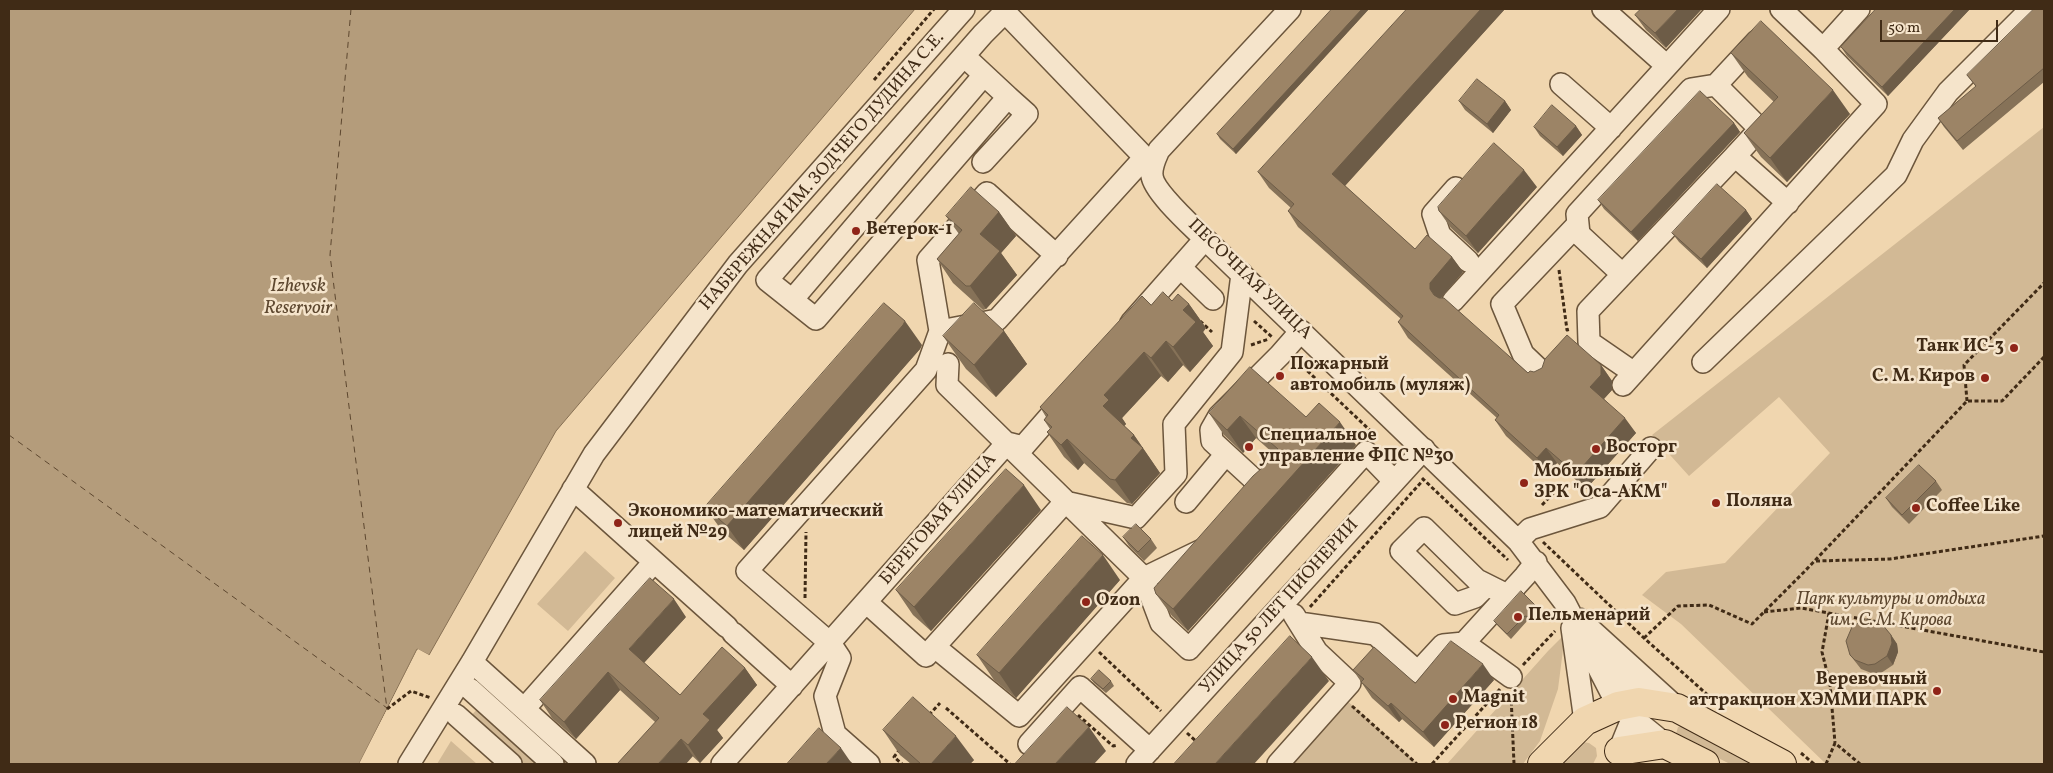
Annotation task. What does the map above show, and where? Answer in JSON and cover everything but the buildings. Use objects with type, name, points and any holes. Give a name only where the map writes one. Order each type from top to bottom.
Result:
[{"type":"main road","points":[[1542,764],[1585,721],[1630,709],[1677,708],[1665,744],[1613,758],[1585,721]]},
{"type":"main road","name":"ПЕСОЧНАЯ УЛИЦА","points":[[1677,708],[1784,760]]},
{"type":"main road","name":"ПЕСОЧНАЯ УЛИЦА","points":[[1665,744],[1705,764]]},
{"type":"street","name":"НАБЕРЕЖНАЯ ИМ. ЗОДЧЕГО ДУДИНА С.Е.","points":[[409,764],[472,662],[594,454],[738,264],[964,9]]},
{"type":"street","points":[[940,330],[997,320],[1290,9]]},
{"type":"street","points":[[1603,9],[1667,66]]},
{"type":"street","points":[[1453,301],[1719,9]]},
{"type":"street","points":[[1716,84],[1760,129],[1588,311],[1587,329],[1589,342],[1629,379],[1876,104],[1781,9]]},
{"type":"street","points":[[1823,49],[1859,9]]},
{"type":"street","points":[[1703,362],[1896,175],[1913,140],[1948,92],[2031,9]]},
{"type":"street","points":[[1008,97],[816,320],[767,280],[1003,10],[1148,161]]},
{"type":"street","points":[[1622,274],[1579,234],[1577,214],[1690,90],[1716,84],[1766,32]]},
{"type":"street","points":[[964,56],[1027,114],[983,162]]},
{"type":"street","points":[[792,300],[984,75]]},
{"type":"street","points":[[1561,84],[1611,128]]},
{"type":"street","points":[[1735,156],[1788,204]]},
{"type":"street","name":"ПЕСОЧНАЯ УЛИЦА","points":[[1148,161],[1157,189],[1205,239],[1424,449],[1524,535],[1536,562],[1558,591],[1585,721]]},
{"type":"street","points":[[1468,260],[1440,235],[1433,214],[1464,180],[1472,176]]},
{"type":"street","points":[[869,764],[828,742],[825,696],[840,658],[830,643],[747,571],[926,370],[940,330],[928,260],[987,193],[1057,256]]},
{"type":"street","points":[[1544,374],[1523,354],[1502,304],[1578,224]]},
{"type":"street","points":[[1115,342],[1205,239]]},
{"type":"street","points":[[1180,267],[1213,299]]},
{"type":"street","points":[[1065,502],[1136,518],[1176,474],[1174,424],[1232,352],[1242,274]]},
{"type":"street","points":[[1278,473],[1264,488],[1253,491],[1226,454],[1212,440],[1211,430],[1218,416],[1280,355],[1301,330]]},
{"type":"street","points":[[948,364],[947,385],[1144,578],[1161,623],[1190,649],[1366,452],[1394,481]]},
{"type":"street","name":"БЕРЕГОВАЯ УЛИЦА","points":[[722,764],[1007,443],[1023,447],[1076,387]]},
{"type":"street","points":[[1524,535],[1600,507],[1651,448]]},
{"type":"street","name":"УЛИЦА 50 ЛЕТ ПИОНЕРИИ","points":[[1144,757],[1424,449]]},
{"type":"street","points":[[1186,502],[1226,454]]},
{"type":"street","points":[[573,490],[730,630],[794,683]]},
{"type":"street","points":[[866,602],[926,656],[1065,502]]},
{"type":"street","points":[[935,647],[1019,716],[1144,578],[1205,548],[1217,534]]},
{"type":"street","points":[[524,709],[654,562]]},
{"type":"street","points":[[1464,643],[1536,562]]},
{"type":"street","points":[[1487,585],[1506,595]]},
{"type":"street","points":[[1278,764],[1350,683],[1316,652],[1285,601]]},
{"type":"street","name":"ПЕСОЧНАЯ УЛИЦА","points":[[1563,617],[1677,708]]},
{"type":"street","name":"ПЕСОЧНАЯ УЛИЦА","points":[[1563,617],[1630,709],[1665,744]]},
{"type":"street","points":[[1298,622],[1375,634],[1418,672],[1443,645],[1464,643],[1511,677]]},
{"type":"street","points":[[472,662],[585,764]]},
{"type":"street","points":[[1029,744],[1080,687],[1144,757]]},
{"type":"street","points":[[470,689],[553,764]]},
{"type":"street","points":[[1613,758],[1630,709]]},
{"type":"street","points":[[456,715],[510,764]]},
{"type":"path","points":[[1556,248],[1567,330],[1587,329]]},
{"type":"path","points":[[1967,401],[1964,365],[2044,282]]},
{"type":"path","points":[[1198,319],[1212,332]]},
{"type":"path","points":[[1644,638],[1678,606],[1709,605],[1752,624],[1967,401],[2002,401],[2044,357]]},
{"type":"path","points":[[1298,622],[1424,479]]},
{"type":"path","points":[[1563,483],[1525,524],[1524,535],[1725,709]]},
{"type":"path","points":[[805,621],[807,504]]},
{"type":"path","points":[[1815,560],[1890,559],[2044,536]]},
{"type":"path","points":[[1764,612],[1801,608],[2044,652]]},
{"type":"path","points":[[1826,764],[1835,743],[1830,684],[1822,652],[1829,612]]},
{"type":"path","points":[[1432,764],[1557,629],[1563,617]]},
{"type":"path","points":[[1088,641],[1157,707]]},
{"type":"path","points":[[1511,677],[1514,764]]},
{"type":"path","points":[[387,709],[410,691],[434,699]]},
{"type":"path","points":[[1340,695],[1417,764]]},
{"type":"path","points":[[928,716],[940,703]]},
{"type":"path","points":[[946,708],[1010,764]]},
{"type":"path","points":[[1071,722],[1077,714],[1113,746],[1126,743]]},
{"type":"path","points":[[902,764],[894,757],[905,743]]},
{"type":"path","points":[[1835,743],[1860,764]]},
{"type":"path","points":[[1784,760],[1814,764]]},
{"type":"green space","name":"Парк культуры и отдыха им. С. М. Кирова","points":[[2044,127],[2044,764],[1826,764],[1681,624],[1642,595],[1666,572],[1725,563],[1830,453],[1779,397],[1689,476],[1652,435]]},
{"type":"green space","points":[[585,551],[615,578],[568,631],[537,604]]},
{"type":"green space","points":[[1565,634],[1558,689],[1540,741],[1523,764],[1447,764],[1548,651]]},
{"type":"green space","points":[[1344,698],[1418,764],[1285,764]]},
{"type":"green space","points":[[478,708],[540,764],[522,764],[470,717]]},
{"type":"green space","points":[[1682,726],[1759,764],[1730,764],[1679,738],[1676,734],[1678,727]]},
{"type":"green space","points":[[451,741],[477,764],[437,764]]},
{"type":"green space","points":[[1583,742],[1589,743],[1596,748],[1597,756],[1593,764],[1556,764],[1578,744]]},
{"type":"water","name":"Izhevsk Reservoir","points":[[9,9],[915,9],[556,431],[429,655],[417,649],[359,764],[9,764]]},
{"type":"pier","points":[[418,649],[429,655],[428,657],[419,652],[362,764],[359,764]]},
{"type":"ferry route","points":[[351,9],[330,255],[387,709]]},
{"type":"ferry route","points":[[9,435],[387,708]]},
{"type":"place","name":"Ветерок-1","points":[[856,231]]},
{"type":"place","name":"Танк ИС-3","points":[[2014,348]]},
{"type":"place","name":"Пожарный автомобиль (муляж)","points":[[1280,376]]},
{"type":"place","name":"С. М. Киров","points":[[1985,378]]},
{"type":"place","name":"Специальное управление ФПС №30","points":[[1249,447]]},
{"type":"place","name":"Восторг","points":[[1596,449]]},
{"type":"place","name":"Мобильный ЗРК \"Оса-АКМ\"","points":[[1524,483]]},
{"type":"place","name":"Поляна","points":[[1716,503]]},
{"type":"place","name":"Coffee Like","points":[[1916,508]]},
{"type":"place","name":"Экономико-математический лицей №29","points":[[618,523]]},
{"type":"place","name":"Ozon","points":[[1086,602]]},
{"type":"place","name":"Пельменарий","points":[[1518,617]]},
{"type":"place","name":"Веревочный аттракцион ХЭММИ ПАРК","points":[[1937,691]]},
{"type":"place","name":"Magnit","points":[[1453,699]]},
{"type":"place","name":"Регион 18","points":[[1445,725]]}]
